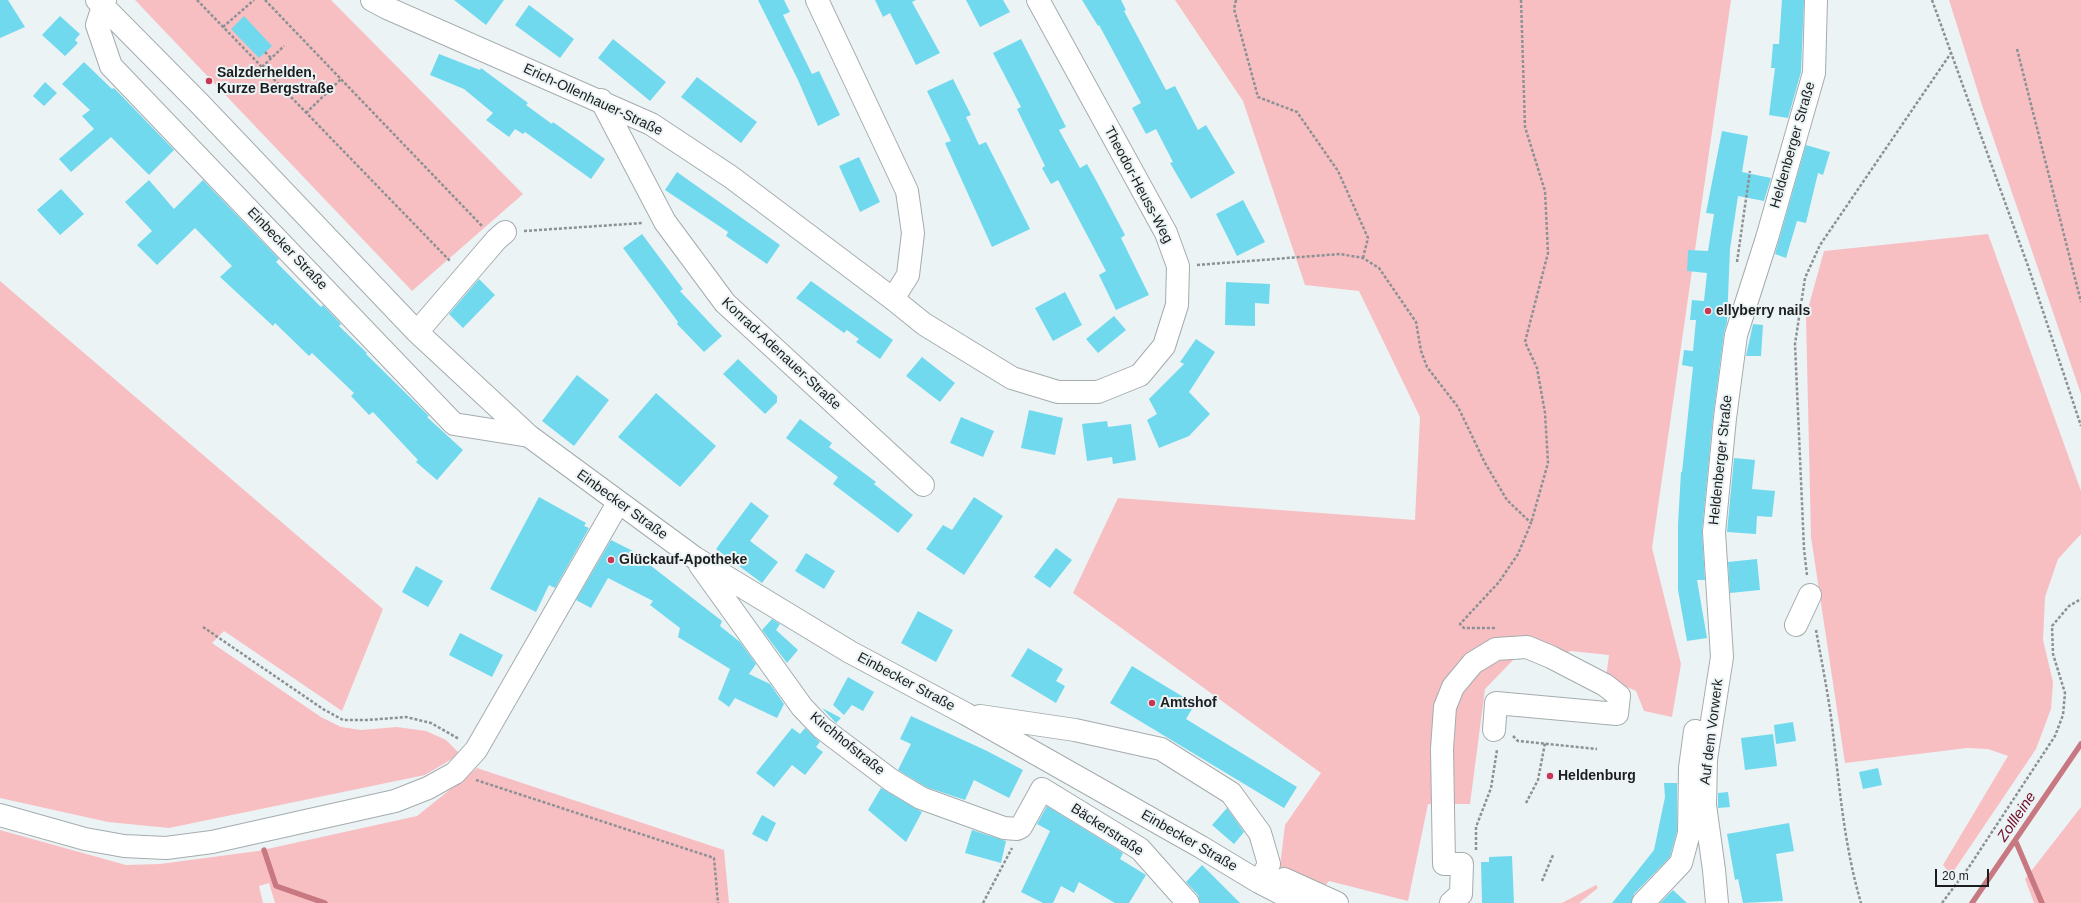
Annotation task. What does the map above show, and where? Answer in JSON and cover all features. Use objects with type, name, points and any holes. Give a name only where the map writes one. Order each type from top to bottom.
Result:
[{"type":"street","name":"Erich-Ollenhauer-Straße","points":[[372,0],[387,8],[601,100],[651,124],[731,177],[893,299]]},
{"type":"street","points":[[817,0],[907,191],[913,233],[908,275],[893,299]]},
{"type":"street","name":"Theodor-Heuss-Weg","points":[[893,299],[924,324],[1012,378],[1058,392],[1098,392],[1140,375],[1164,346],[1177,305],[1178,266],[1166,233],[1038,0]]},
{"type":"street","name":"Heldenberger Straße","points":[[1729,657],[1714,532],[1725,418],[1735,342],[1767,238],[1814,73],[1816,0]]},
{"type":"street","name":"Einbecker Straße","points":[[101,2],[417,332],[529,436],[618,503],[695,558],[850,652],[966,714],[1298,903]]},
{"type":"street","name":"Einbecker Straße","points":[[101,2],[97,25],[111,66],[454,424],[529,436]]},
{"type":"street","name":"Konrad-Adenauer-Straße","points":[[601,100],[665,222],[725,303],[923,485]]},
{"type":"street","points":[[417,332],[500,236]]},
{"type":"street","points":[[0,815],[84,839],[124,846],[166,848],[212,842],[395,801],[428,788],[455,773],[476,750],[618,503]]},
{"type":"street","name":"Kirchhofstraße","points":[[695,558],[802,707],[822,728],[891,780],[921,798],[1004,828],[1017,829]]},
{"type":"street","points":[[1806,625],[1810,595]]},
{"type":"street","points":[[1451,903],[1461,894],[1462,872],[1462,864],[1444,864],[1442,748],[1445,707],[1453,687],[1473,663],[1496,649],[1527,647],[1552,657],[1605,685],[1619,696],[1617,714],[1496,703],[1496,732]]},
{"type":"street","points":[[1643,903],[1681,863],[1689,833],[1690,768],[1704,675],[1710,659],[1729,657]]},
{"type":"street","name":"Auf dem Vorwerk","points":[[1717,903],[1714,870],[1704,804],[1706,759],[1729,657]]},
{"type":"street","points":[[966,714],[1075,730],[1161,749],[1231,793],[1260,833],[1269,864],[1259,882]]},
{"type":"street","points":[[1017,829],[1021,827],[1042,789],[1040,757]]},
{"type":"street","name":"Bäckerstraße","points":[[1042,789],[1140,849],[1188,903]]},
{"type":"street","points":[[1259,882],[1278,876],[1338,903]]},
{"type":"path","points":[[197,0],[465,277]]},
{"type":"path","points":[[223,27],[254,0]]},
{"type":"path","points":[[265,0],[341,79],[500,236],[665,222]]},
{"type":"path","points":[[1236,0],[1234,9],[1258,97],[1297,112],[1338,171],[1368,238],[1363,258]]},
{"type":"path","points":[[1500,628],[1464,628],[1460,624],[1499,582],[1518,554],[1531,523],[1548,463],[1545,413],[1537,368],[1525,342],[1548,253],[1544,191],[1525,127],[1521,0]]},
{"type":"path","points":[[1932,0],[2028,266],[2081,426]]},
{"type":"path","points":[[262,68],[284,46]]},
{"type":"path","points":[[2017,49],[2081,302]]},
{"type":"path","points":[[265,52],[271,58]]},
{"type":"path","points":[[1810,595],[1804,548],[1795,344],[1805,278],[1820,245],[1951,53]]},
{"type":"path","points":[[306,113],[341,79]]},
{"type":"path","points":[[1178,266],[1340,254],[1363,258],[1379,268],[1416,322],[1421,351],[1427,367],[1458,407],[1485,463],[1507,500],[1531,523]]},
{"type":"path","points":[[1942,903],[2055,736],[2063,715],[2065,694],[2053,654],[2052,626],[2069,606],[2081,599]]},
{"type":"path","points":[[1806,625],[1831,715],[1843,821],[1854,878],[1861,903]]},
{"type":"path","points":[[204,627],[323,709],[343,720],[406,717],[431,722],[476,750]]},
{"type":"path","points":[[1476,854],[1476,827],[1491,788],[1496,732],[1513,736],[1518,741],[1597,749]]},
{"type":"path","points":[[1526,803],[1538,780],[1545,743]]},
{"type":"path","points":[[455,773],[714,858],[718,903]]},
{"type":"path","points":[[983,903],[1012,848],[1017,829]]},
{"type":"path","points":[[1542,881],[1553,855]]},
{"type":"shaded area","points":[[135,0],[331,0],[523,194],[412,291]]},
{"type":"shaded area","points":[[1175,0],[1731,0],[1652,548],[1681,664],[1672,717],[1644,711],[1636,691],[1606,678],[1609,655],[1571,651],[1551,657],[1518,655],[1485,689],[1470,804],[1428,804],[1408,901],[1329,881],[1322,889],[1280,867],[1285,825],[1321,773],[1073,593],[1118,498],[1415,520],[1420,417],[1359,291],[1305,285],[1243,101]]},
{"type":"shaded area","points":[[1949,0],[2081,0],[2081,394],[1983,108]]},
{"type":"shaded area","points":[[1988,234],[2081,491],[2081,534],[2058,559],[2045,597],[2043,640],[2053,682],[2051,709],[2036,749],[1951,875],[1943,865],[2008,756],[1988,749],[1967,748],[1845,763],[1811,537],[1806,316],[1824,251]]},
{"type":"shaded area","points":[[0,281],[383,609],[342,711],[224,631],[212,643],[321,717],[341,727],[361,730],[397,727],[426,731],[446,740],[460,754],[425,775],[169,828],[108,822],[0,798]]},
{"type":"shaded area","points":[[477,768],[724,850],[729,903],[275,903],[269,883],[259,886],[263,903],[0,903],[0,830],[126,865],[160,864],[258,851],[417,816]]},
{"type":"shaded area","points":[[2081,807],[2081,903],[2034,903],[2025,879]]},
{"type":"shaded area","points":[[1596,885],[1598,888],[1579,903],[1562,903]]},
{"type":"building","points":[[0,0],[8,0],[25,27],[0,38]]},
{"type":"building","points":[[454,0],[504,0],[486,25]]},
{"type":"building","points":[[758,0],[784,0],[790,12],[783,15],[812,74],[819,71],[840,115],[818,126],[798,80]]},
{"type":"building","points":[[875,0],[916,0],[912,2],[940,53],[916,65],[890,13],[883,17]]},
{"type":"building","points":[[966,0],[1003,0],[1010,12],[980,27]]},
{"type":"building","points":[[1082,0],[1121,0],[1126,10],[1124,11],[1166,90],[1175,86],[1198,130],[1206,125],[1235,173],[1191,199],[1170,163],[1173,162],[1156,129],[1146,134],[1132,108],[1141,103],[1099,25],[1098,26]]},
{"type":"building","points":[[1782,0],[1804,0],[1801,72],[1788,118],[1769,115],[1775,68],[1771,68],[1773,44],[1779,44]]},
{"type":"building","points":[[529,5],[574,39],[560,58],[515,25]]},
{"type":"building","points":[[60,16],[80,34],[75,40],[78,43],[65,56],[42,35]]},
{"type":"building","points":[[244,16],[272,46],[259,58],[231,29]]},
{"type":"building","points":[[613,39],[666,82],[650,101],[598,58]]},
{"type":"building","points":[[1021,39],[1066,127],[1059,130],[1080,168],[1087,164],[1097,182],[1125,235],[1121,238],[1149,295],[1116,310],[1099,275],[1106,271],[1058,180],[1051,184],[1042,168],[1045,166],[1017,109],[1021,107],[993,53]]},
{"type":"building","points":[[439,54],[480,70],[481,68],[528,103],[526,105],[552,124],[553,122],[605,159],[591,179],[525,132],[523,134],[515,129],[509,137],[486,120],[493,113],[464,89],[430,75]]},
{"type":"building","points":[[84,62],[112,89],[114,88],[174,150],[149,175],[111,137],[71,172],[59,159],[94,129],[82,116],[90,110],[62,84]]},
{"type":"building","points":[[697,77],[757,122],[741,143],[681,97]]},
{"type":"building","points":[[953,79],[971,115],[966,117],[979,145],[986,142],[1030,229],[992,247],[945,143],[951,141],[927,91]]},
{"type":"building","points":[[45,82],[57,93],[44,106],[33,96]]},
{"type":"building","points":[[1722,131],[1748,136],[1742,172],[1771,178],[1764,201],[1738,196],[1730,249],[1727,322],[1724,333],[1713,417],[1702,531],[1705,580],[1697,580],[1707,638],[1687,641],[1678,590],[1678,524],[1681,472],[1693,367],[1682,365],[1684,350],[1693,351],[1696,320],[1690,320],[1692,300],[1704,301],[1707,273],[1687,271],[1688,250],[1708,251],[1714,214],[1706,213]]},
{"type":"building","points":[[1806,145],[1830,152],[1823,175],[1818,173],[1806,223],[1797,221],[1786,258],[1775,254]]},
{"type":"building","points":[[859,157],[880,202],[860,212],[839,166]]},
{"type":"building","points":[[677,172],[780,245],[767,264],[726,236],[728,232],[665,190]]},
{"type":"building","points":[[149,180],[174,209],[203,180],[279,259],[276,262],[321,307],[323,305],[341,324],[339,326],[367,353],[366,354],[429,416],[427,417],[463,450],[437,480],[416,462],[418,460],[373,412],[369,415],[351,396],[354,393],[312,353],[309,356],[275,323],[273,326],[220,277],[232,266],[195,228],[157,265],[137,245],[152,231],[125,202]]},
{"type":"building","points":[[61,189],[84,214],[60,235],[37,210]]},
{"type":"building","points":[[1243,200],[1265,242],[1237,256],[1216,214]]},
{"type":"building","points":[[642,234],[683,289],[680,291],[722,336],[704,352],[677,324],[678,322],[623,248]]},
{"type":"building","points":[[479,279],[495,295],[463,328],[449,314]]},
{"type":"building","points":[[811,281],[893,340],[880,359],[856,342],[859,339],[847,330],[844,333],[796,298]]},
{"type":"building","points":[[1226,282],[1270,284],[1269,304],[1255,303],[1255,326],[1225,325]]},
{"type":"building","points":[[1065,292],[1082,325],[1053,341],[1035,308]]},
{"type":"building","points":[[1114,316],[1126,330],[1098,353],[1086,339]]},
{"type":"building","points":[[1753,324],[1763,325],[1761,356],[1746,356]]},
{"type":"building","points":[[1196,339],[1215,352],[1189,392],[1210,414],[1189,436],[1159,448],[1147,420],[1157,414],[1149,399],[1184,364],[1180,362]]},
{"type":"building","points":[[922,357],[955,383],[940,402],[906,376]]},
{"type":"building","points":[[738,359],[777,396],[777,402],[765,414],[723,374]]},
{"type":"building","points":[[577,375],[609,400],[574,446],[542,421]]},
{"type":"building","points":[[656,393],[716,446],[680,487],[618,437]]},
{"type":"building","points":[[1029,410],[1063,418],[1055,455],[1021,448]]},
{"type":"building","points":[[961,417],[994,431],[983,457],[950,443]]},
{"type":"building","points":[[800,419],[832,443],[829,447],[876,482],[874,484],[913,515],[898,533],[833,484],[838,477],[786,438]]},
{"type":"building","points":[[1107,421],[1108,427],[1131,424],[1136,460],[1113,464],[1112,457],[1087,461],[1082,424]]},
{"type":"building","points":[[1734,458],[1755,460],[1752,489],[1775,491],[1772,517],[1757,516],[1756,534],[1727,532]]},
{"type":"building","points":[[539,497],[586,523],[584,526],[589,528],[555,588],[549,585],[536,612],[490,589]]},
{"type":"building","points":[[974,497],[1003,516],[964,575],[926,549],[943,525],[952,530]]},
{"type":"building","points":[[751,502],[769,516],[750,541],[778,562],[762,583],[716,549]]},
{"type":"building","points":[[611,540],[635,552],[633,556],[650,565],[722,621],[720,626],[740,642],[756,664],[749,674],[770,684],[784,704],[777,718],[735,698],[729,707],[718,699],[730,669],[678,637],[680,628],[650,605],[653,601],[608,578],[591,608],[576,600]]},
{"type":"building","points":[[1056,548],[1072,560],[1050,588],[1034,577]]},
{"type":"building","points":[[806,553],[835,571],[824,589],[795,571]]},
{"type":"building","points":[[1757,559],[1760,590],[1730,593],[1728,562]]},
{"type":"building","points":[[416,566],[443,581],[428,607],[402,592]]},
{"type":"building","points":[[918,611],[953,630],[936,662],[901,643]]},
{"type":"building","points":[[772,619],[780,624],[776,630],[798,650],[787,663],[762,630]]},
{"type":"building","points":[[460,633],[503,655],[492,677],[449,655]]},
{"type":"building","points":[[1028,648],[1063,669],[1056,681],[1065,686],[1056,703],[1011,676]]},
{"type":"building","points":[[1132,666],[1195,704],[1186,719],[1297,787],[1284,808],[1110,703]]},
{"type":"building","points":[[848,677],[874,692],[863,711],[852,705],[844,715],[833,705]]},
{"type":"building","points":[[822,708],[841,718],[836,723]]},
{"type":"building","points":[[911,716],[987,751],[1023,770],[1009,798],[974,780],[965,800],[926,787],[898,770],[911,744],[900,739]]},
{"type":"building","points":[[1793,722],[1796,741],[1776,744],[1774,725]]},
{"type":"building","points":[[792,728],[800,734],[805,728],[820,742],[816,747],[823,752],[805,775],[792,765],[774,787],[756,773]]},
{"type":"building","points":[[1773,734],[1777,766],[1745,770],[1741,738]]},
{"type":"building","points":[[1878,768],[1882,785],[1863,789],[1859,772]]},
{"type":"building","points":[[1664,783],[1677,783],[1677,831],[1670,857],[1634,894],[1631,903],[1612,903],[1654,850],[1665,797]]},
{"type":"building","points":[[881,788],[922,812],[906,842],[868,810]]},
{"type":"building","points":[[1728,792],[1730,807],[1718,808],[1718,793]]},
{"type":"building","points":[[1047,806],[1123,853],[1120,859],[1146,875],[1129,903],[1115,903],[1079,882],[1074,893],[1061,886],[1053,903],[1043,903],[1021,892],[1050,831],[1037,824]]},
{"type":"building","points":[[1227,808],[1244,832],[1234,844],[1212,825]]},
{"type":"building","points":[[762,815],[776,823],[767,842],[752,834]]},
{"type":"building","points":[[1789,823],[1794,851],[1776,854],[1783,901],[1743,903],[1738,879],[1735,880],[1727,834]]},
{"type":"building","points":[[972,830],[1006,841],[1001,863],[965,853]]},
{"type":"building","points":[[1512,856],[1514,903],[1482,903],[1481,862],[1489,862],[1489,857]]},
{"type":"building","points":[[1202,865],[1240,903],[1200,903],[1198,895],[1186,882]]},
{"type":"building","points":[[1673,890],[1687,903],[1660,903]]},
{"type":"waterway","name":"Zollleine","points":[[1972,903],[2081,744]]},
{"type":"waterway","points":[[2016,842],[2042,903]]},
{"type":"waterway","points":[[264,850],[276,886],[325,903]]},
{"type":"place","name":"Salzderhelden, Kurze Bergstraße","points":[[209,81]]},
{"type":"place","name":"ellyberry nails","points":[[1708,311]]},
{"type":"place","name":"Glückauf-Apotheke","points":[[611,560]]},
{"type":"place","name":"Amtshof","points":[[1152,703]]},
{"type":"place","name":"Heldenburg","points":[[1550,776]]}]
